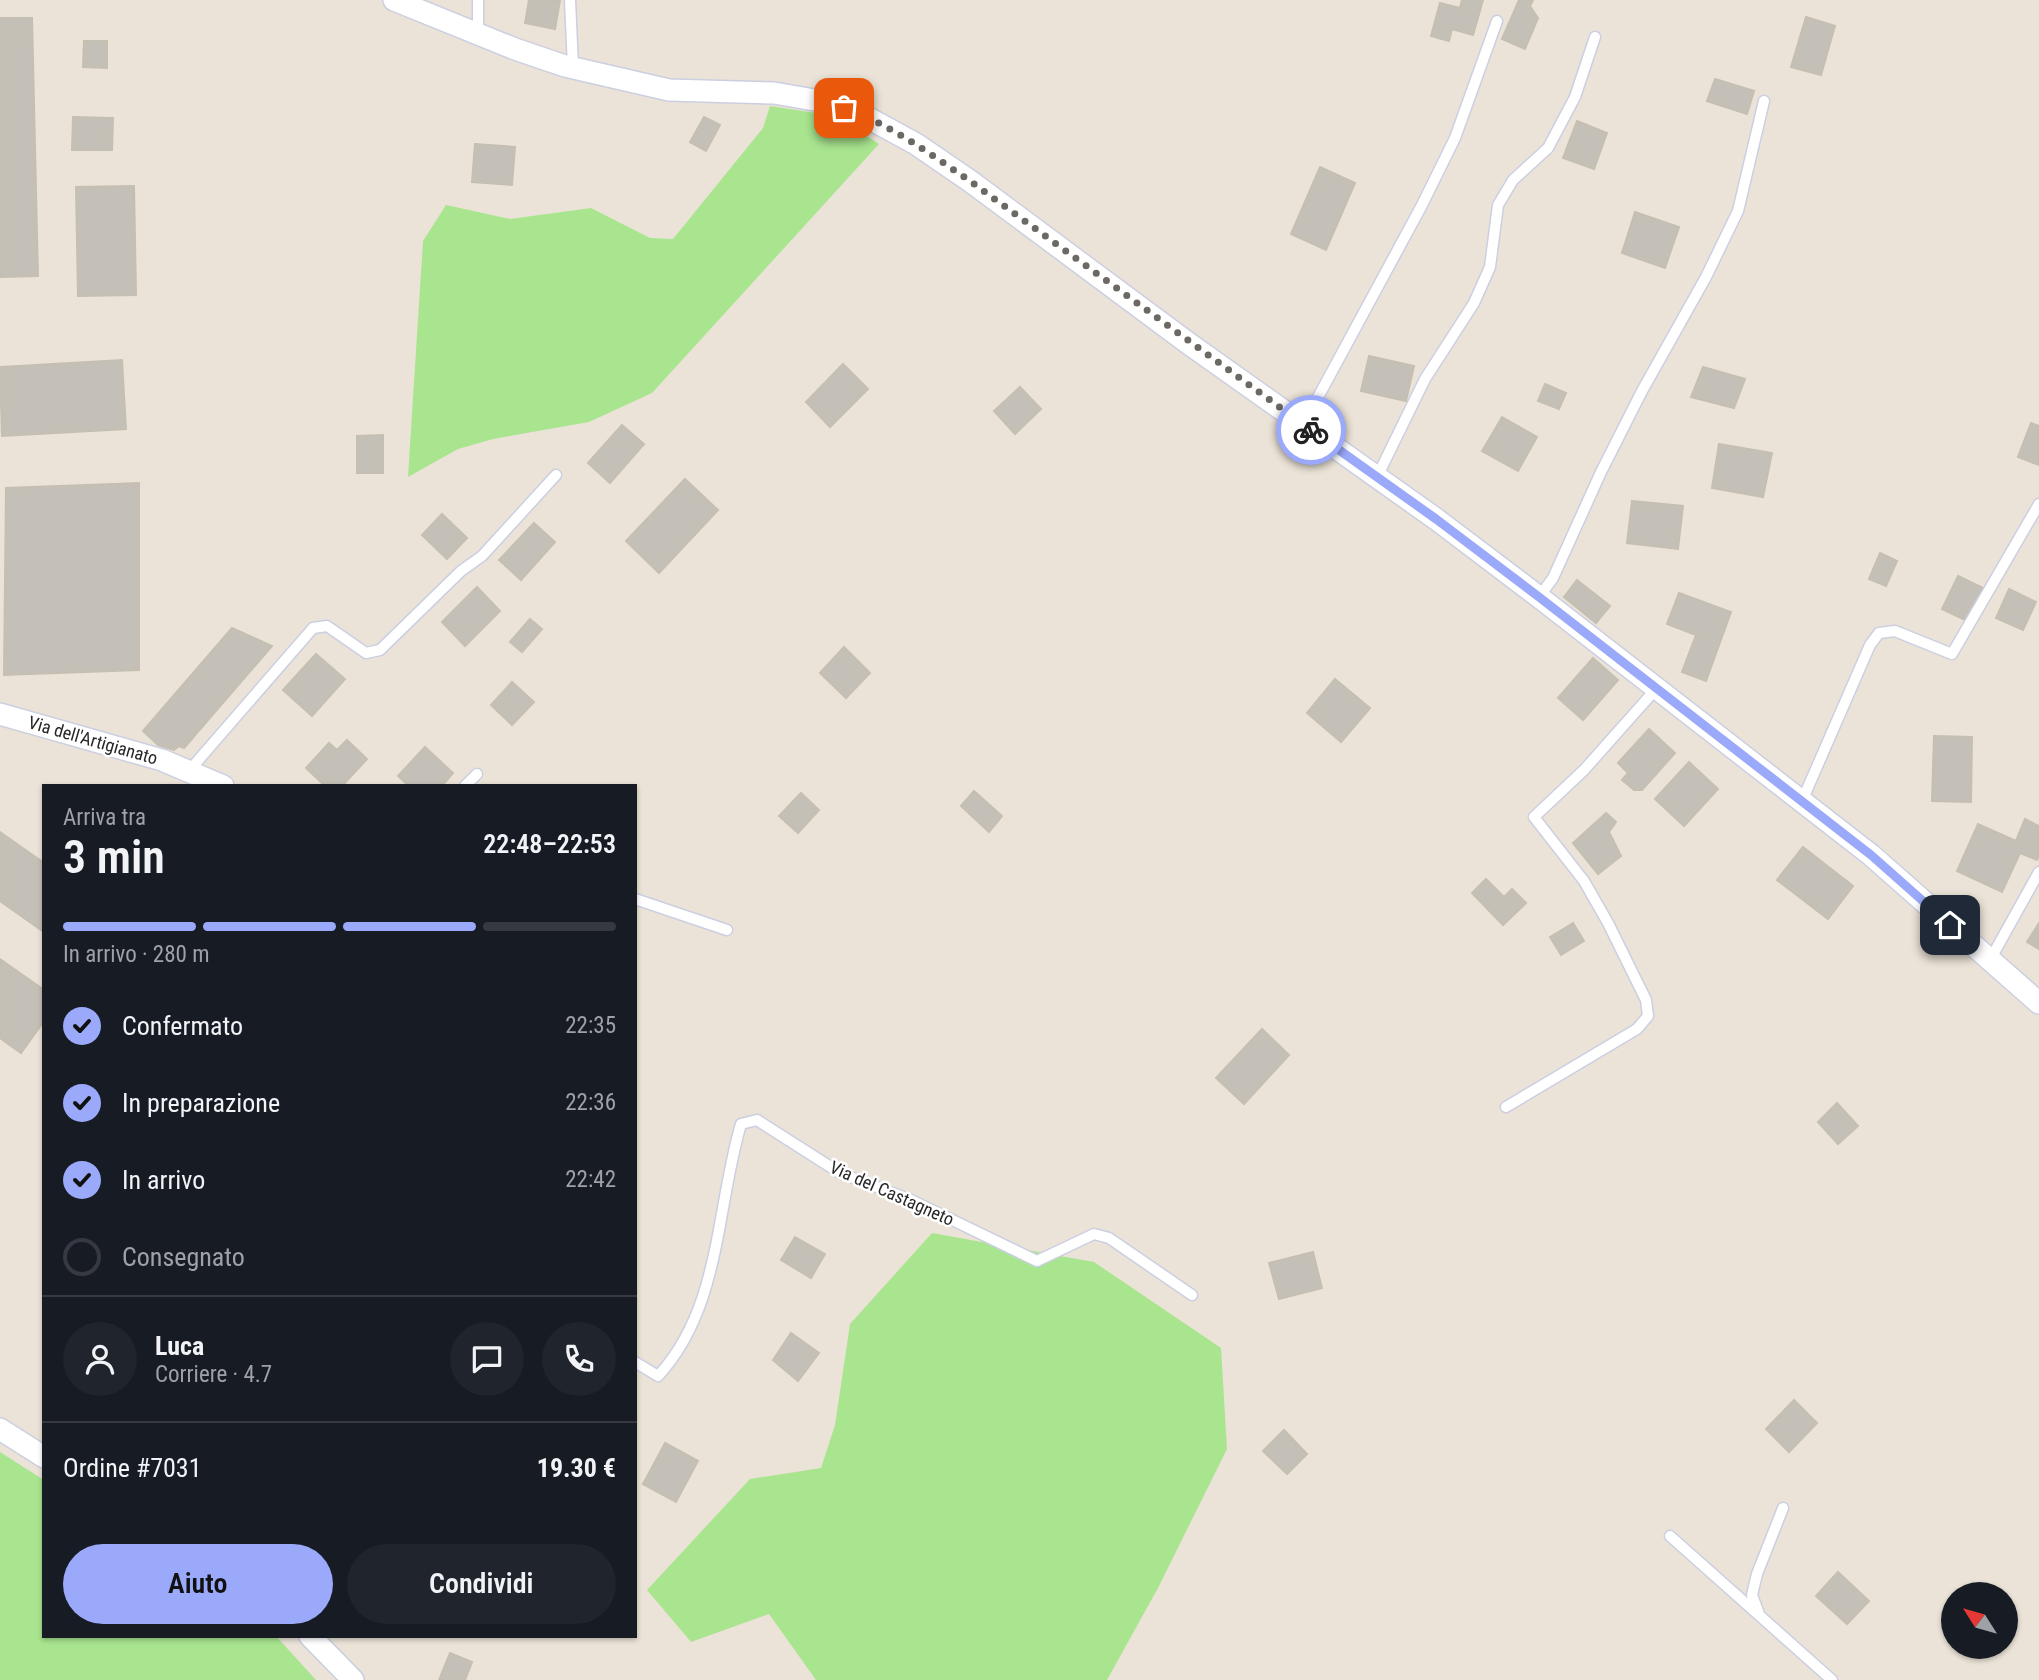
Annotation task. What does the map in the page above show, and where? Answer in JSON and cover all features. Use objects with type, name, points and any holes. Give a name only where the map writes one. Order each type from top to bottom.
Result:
[{"type":"street","points":[[394,0],[515,49],[573,67],[669,90],[774,93],[826,102],[862,114],[916,144],[1539,597],[1871,855],[2039,1003]]},
{"type":"street","name":"Via dell'Artigianato","points":[[0,714],[162,760],[218,784]]},
{"type":"street","points":[[0,1429],[42,1453]]},
{"type":"street","points":[[312,1638],[353,1680]]},
{"type":"lane","points":[[478,0],[478,34]]},
{"type":"lane","points":[[570,0],[573,67]]},
{"type":"lane","points":[[1303,425],[1416,217],[1455,138],[1497,21]]},
{"type":"lane","points":[[1377,477],[1425,379],[1474,303],[1490,267],[1497,205],[1513,180],[1548,148],[1575,97],[1595,37]]},
{"type":"lane","points":[[1539,597],[1553,578],[1624,426],[1706,277],[1738,211],[1764,101]]},
{"type":"lane","points":[[188,772],[313,628],[327,626],[366,653],[380,650],[461,571],[482,556],[556,475]]},
{"type":"lane","points":[[1802,801],[1870,645],[1879,633],[1895,631],[1952,654],[2039,504]]},
{"type":"lane","points":[[1506,1107],[1637,1029],[1648,1016],[1646,1000],[1584,881],[1534,817],[1584,770],[1656,689]]},
{"type":"lane","points":[[467,784],[477,774]]},
{"type":"lane","points":[[1990,960],[2039,872]]},
{"type":"lane","points":[[637,900],[727,930]]},
{"type":"lane","name":"Via del Castagneto","points":[[637,1363],[658,1376],[675,1357],[704,1296],[721,1226],[731,1158],[741,1124],[757,1121],[840,1173],[911,1200],[1037,1261],[1094,1234],[1109,1238],[1192,1295]]},
{"type":"lane","points":[[1760,1616],[1752,1595],[1756,1574],[1783,1508]]},
{"type":"lane","points":[[1670,1536],[1832,1680]]},
{"type":"green space","points":[[770,106],[836,116],[879,144],[652,393],[589,422],[493,439],[458,449],[408,477],[423,241],[446,205],[510,219],[591,208],[650,238],[673,239],[763,128]]},
{"type":"green space","points":[[932,1233],[1094,1262],[1221,1348],[1227,1449],[1158,1588],[1107,1680],[816,1680],[769,1614],[691,1642],[647,1590],[750,1479],[821,1468],[835,1425],[850,1324]]},
{"type":"green space","points":[[0,1452],[42,1479],[42,1638],[278,1638],[316,1680],[0,1680]]},
{"type":"building","points":[[529,0],[560,0],[555,29],[525,23]]},
{"type":"building","points":[[1462,0],[1483,0],[1473,35],[1452,29],[1449,41],[1431,36],[1440,3],[1460,8]]},
{"type":"building","points":[[1519,0],[1533,0],[1530,6],[1538,18],[1525,49],[1502,39]]},
{"type":"building","points":[[1806,17],[1835,26],[1821,75],[1791,67]]},
{"type":"building","points":[[0,18],[32,18],[38,276],[0,277]]},
{"type":"building","points":[[84,41],[107,41],[107,68],[83,67]]},
{"type":"building","points":[[1715,79],[1754,91],[1747,114],[1707,101]]},
{"type":"building","points":[[73,117],[113,118],[112,150],[72,150]]},
{"type":"building","points":[[704,117],[720,125],[706,151],[690,142]]},
{"type":"building","points":[[1577,121],[1607,133],[1594,169],[1563,158]]},
{"type":"building","points":[[475,144],[515,147],[512,185],[472,182]]},
{"type":"building","points":[[1320,167],[1355,183],[1326,250],[1291,234]]},
{"type":"building","points":[[134,186],[136,295],[78,296],[76,187]]},
{"type":"building","points":[[1635,212],[1679,227],[1665,268],[1622,253]]},
{"type":"building","points":[[1369,356],[1414,366],[1406,401],[1361,391]]},
{"type":"building","points":[[122,360],[126,429],[2,436],[0,367]]},
{"type":"building","points":[[843,364],[868,389],[830,427],[806,402]]},
{"type":"building","points":[[1703,367],[1745,379],[1734,408],[1691,397]]},
{"type":"building","points":[[1545,384],[1566,393],[1559,409],[1538,401]]},
{"type":"building","points":[[1020,387],[1041,409],[1015,434],[994,411]]},
{"type":"building","points":[[1502,417],[1537,437],[1518,471],[1482,451]]},
{"type":"building","points":[[2031,423],[2039,426],[2039,465],[2018,457]]},
{"type":"building","points":[[622,425],[644,444],[610,483],[588,463]]},
{"type":"building","points":[[383,435],[383,473],[357,473],[357,436]]},
{"type":"building","points":[[1719,444],[1772,453],[1763,497],[1712,488]]},
{"type":"building","points":[[685,479],[718,510],[659,573],[626,541]]},
{"type":"building","points":[[139,483],[139,670],[4,675],[6,488]]},
{"type":"building","points":[[1632,501],[1683,506],[1678,549],[1627,543]]},
{"type":"building","points":[[442,514],[467,538],[447,559],[422,535]]},
{"type":"building","points":[[534,523],[555,542],[521,580],[499,560]]},
{"type":"building","points":[[1880,553],[1897,561],[1886,586],[1869,579]]},
{"type":"building","points":[[1958,576],[1983,588],[1967,621],[1942,609]]},
{"type":"building","points":[[1577,580],[1610,606],[1596,623],[1564,597]]},
{"type":"building","points":[[477,587],[500,611],[465,646],[442,622]]},
{"type":"building","points":[[2009,589],[2036,602],[2023,630],[1996,618]]},
{"type":"building","points":[[1679,593],[1731,612],[1706,681],[1682,672],[1696,635],[1667,624]]},
{"type":"building","points":[[530,619],[542,629],[522,652],[510,642]]},
{"type":"building","points":[[232,628],[272,646],[184,748],[179,746],[174,750],[158,745],[143,731]]},
{"type":"building","points":[[844,647],[870,673],[846,698],[820,673]]},
{"type":"building","points":[[316,654],[345,679],[312,716],[283,690]]},
{"type":"building","points":[[1593,658],[1618,680],[1583,720],[1558,698]]},
{"type":"building","points":[[1335,679],[1370,708],[1341,742],[1307,713]]},
{"type":"building","points":[[512,682],[534,702],[512,725],[491,705]]},
{"type":"building","points":[[1649,729],[1675,753],[1642,790],[1634,790],[1622,780],[1628,773],[1618,763]]},
{"type":"building","points":[[1934,736],[1972,737],[1971,802],[1932,801]]},
{"type":"building","points":[[347,740],[367,759],[344,784],[323,784],[306,768],[329,743],[337,750]]},
{"type":"building","points":[[425,747],[453,773],[444,784],[407,784],[398,776]]},
{"type":"building","points":[[1689,762],[1718,789],[1684,826],[1655,799]]},
{"type":"building","points":[[974,791],[1002,816],[989,832],[961,806]]},
{"type":"building","points":[[801,793],[819,810],[798,833],[779,816]]},
{"type":"building","points":[[1606,813],[1616,822],[1609,832],[1621,856],[1598,874],[1573,843]]},
{"type":"building","points":[[2025,819],[2039,826],[2039,855],[2037,860],[2020,853],[2002,892],[1957,871],[1978,824],[2016,841]]},
{"type":"building","points":[[0,832],[42,862],[42,931],[0,901]]},
{"type":"building","points":[[1803,847],[1853,886],[1828,919],[1777,880]]},
{"type":"building","points":[[1486,879],[1504,897],[1512,889],[1526,903],[1503,925],[1472,893]]},
{"type":"building","points":[[1573,923],[1584,941],[1561,955],[1550,937]]},
{"type":"building","points":[[2039,923],[2039,949],[2027,942]]},
{"type":"building","points":[[0,959],[42,989],[42,1024],[21,1053],[0,1038]]},
{"type":"building","points":[[1262,1029],[1289,1055],[1244,1104],[1216,1078]]},
{"type":"building","points":[[1837,1103],[1858,1126],[1838,1144],[1818,1122]]},
{"type":"building","points":[[795,1237],[825,1254],[811,1278],[781,1260]]},
{"type":"building","points":[[1313,1252],[1322,1288],[1279,1299],[1269,1263]]},
{"type":"building","points":[[791,1333],[819,1353],[798,1381],[773,1360]]},
{"type":"building","points":[[1794,1400],[1817,1423],[1789,1452],[1766,1429]]},
{"type":"building","points":[[1284,1430],[1307,1454],[1287,1474],[1263,1451]]},
{"type":"building","points":[[665,1443],[698,1461],[676,1502],[643,1484]]},
{"type":"building","points":[[1838,1572],[1869,1601],[1847,1624],[1816,1596]]},
{"type":"building","points":[[450,1653],[472,1662],[465,1680],[439,1680]]},
{"type":"way so far","points":[[844,108],[862,114],[916,144],[970,181],[1311,430]]},
{"type":"route","points":[[1311,430],[1539,597],[1871,855],[1950,925]]}]
